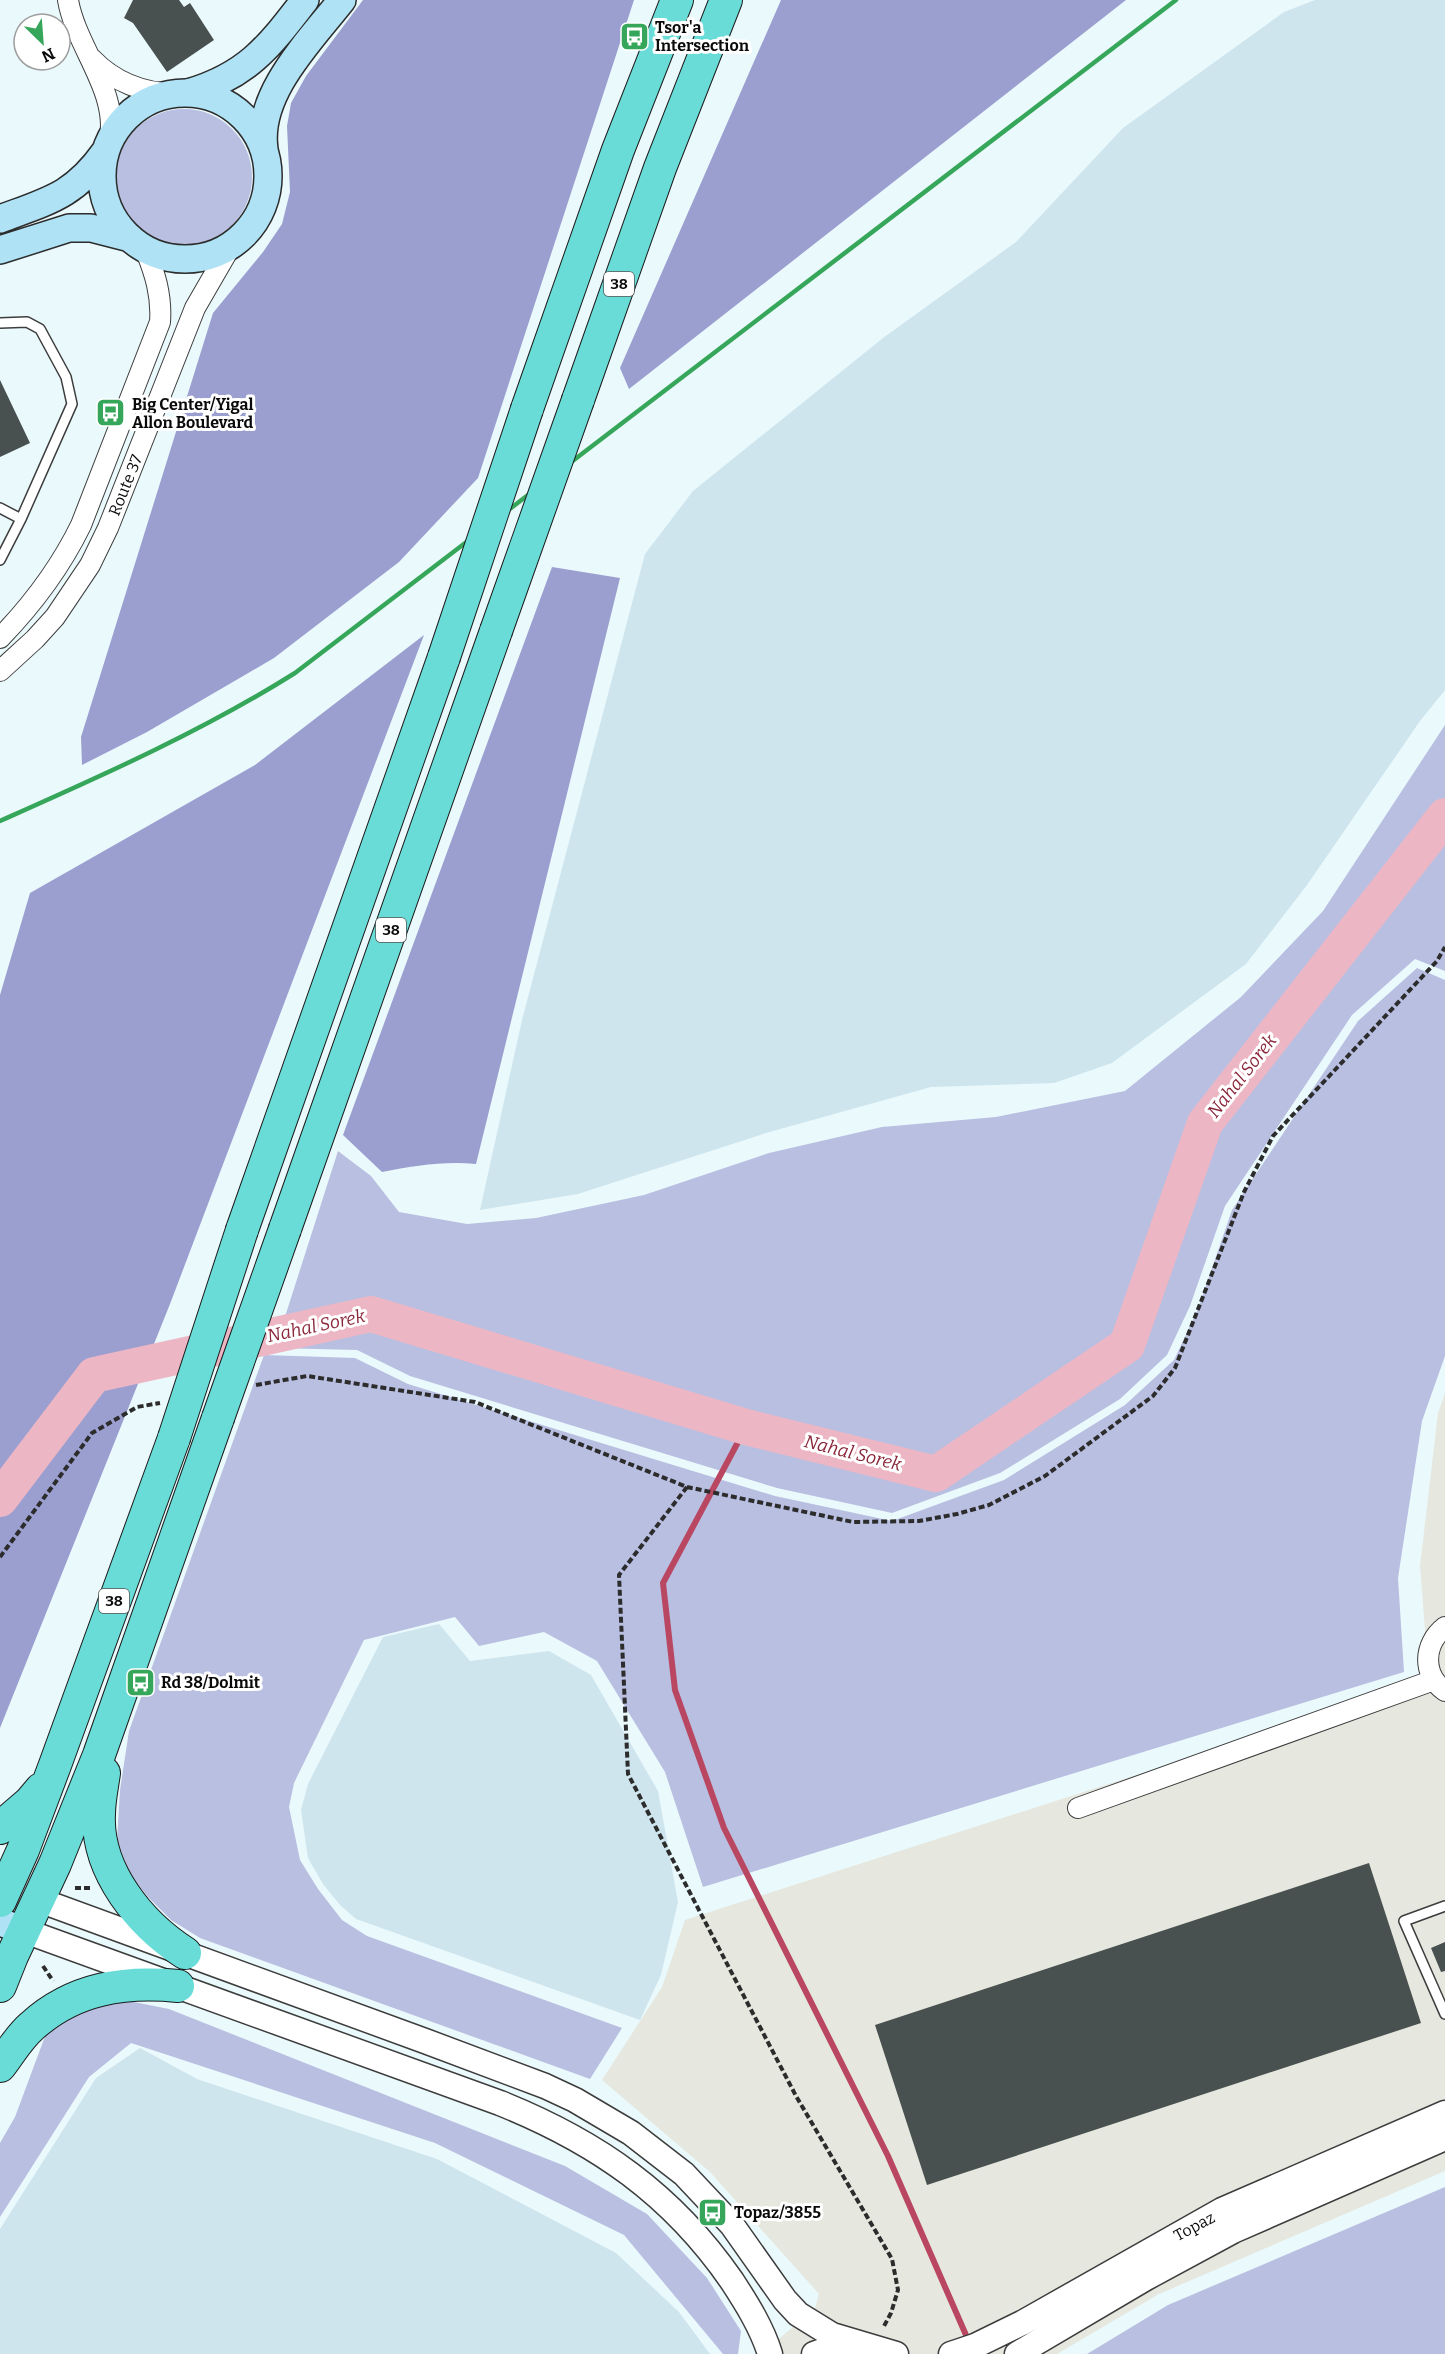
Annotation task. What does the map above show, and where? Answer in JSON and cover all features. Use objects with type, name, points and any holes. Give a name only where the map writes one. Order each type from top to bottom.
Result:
[{"type":"highway","name":"38","points":[[0,1986],[12,1926],[39,1900],[115,1710],[664,158],[726,1]]},
{"type":"highway","name":"38","points":[[2,1892],[55,1765],[174,1438],[242,1230],[444,657],[527,409],[615,159],[672,9]]},
{"type":"highway","points":[[115,1710],[99,1815],[104,1852],[111,1870],[131,1903],[156,1931],[185,1953]]},
{"type":"highway","points":[[0,1828],[30,1802],[55,1765]]},
{"type":"highway","points":[[0,2066],[30,2027],[68,2001],[86,1993],[122,1985],[178,1986]]},
{"type":"main road","points":[[0,219],[66,192],[91,172],[118,127],[135,110],[152,100],[220,83],[251,63],[274,39],[305,0]]},
{"type":"main road","points":[[0,250],[69,228],[91,228],[169,258],[189,259],[208,256],[232,244],[254,222],[263,204],[268,179],[263,129],[269,103],[291,67],[342,0]]},
{"type":"main road","points":[[182,94],[214,98],[237,111],[254,130],[265,154]]},
{"type":"main road","points":[[107,147],[102,172],[104,196],[113,219],[137,244]]},
{"type":"main road","points":[[2,1892],[39,1900]]},
{"type":"street","points":[[68,0],[71,19],[110,111],[111,128],[107,147]]},
{"type":"street","points":[[87,53],[102,68],[126,83],[153,92],[182,94]]},
{"type":"street","name":"Route 37","points":[[0,638],[22,616],[45,587],[68,551],[81,525],[160,322],[159,290],[137,244]]},
{"type":"street","name":"Route 37","points":[[0,671],[55,617],[90,565],[108,528],[195,308],[232,244]]},
{"type":"street","points":[[1078,1808],[1441,1689],[1429,1670],[1427,1658],[1435,1636],[1445,1627]]},
{"type":"street","points":[[39,1900],[545,2086],[603,2116],[658,2153],[709,2198],[732,2225],[785,2300],[798,2313],[832,2335],[896,2354]]},
{"type":"street","points":[[12,1926],[500,2103],[530,2115],[589,2145],[644,2183],[694,2232],[718,2261],[740,2294],[761,2330],[770,2354]]},
{"type":"street","name":"Topaz","points":[[951,2354],[975,2346],[1022,2323],[1222,2210],[1445,2113]]},
{"type":"street","name":"Topaz","points":[[1017,2354],[1136,2284],[1233,2231],[1445,2139]]},
{"type":"street","points":[[814,2354],[844,2345],[872,2346]]},
{"type":"lane","points":[[0,323],[27,322],[40,329],[66,377],[72,404],[21,519],[0,560]]},
{"type":"lane","points":[[0,508],[21,519]]},
{"type":"lane","points":[[1445,1906],[1404,1921],[1445,2014]]},
{"type":"path","points":[[250,1386],[307,1376],[475,1402],[687,1487],[853,1522],[919,1521],[989,1505],[1045,1476],[1153,1396],[1175,1368],[1244,1192],[1273,1136],[1437,961],[1445,947]]},
{"type":"path","points":[[0,1557],[92,1433],[137,1407],[171,1401]]},
{"type":"path","points":[[687,1487],[619,1575],[628,1774],[796,2097],[892,2259],[898,2290],[891,2313],[872,2346]]},
{"type":"shaded area","points":[[363,0],[634,0],[478,478],[399,562],[274,658],[147,732],[82,765],[81,737],[213,313],[263,252],[282,224],[290,192],[287,126],[291,103],[306,76]]},
{"type":"shaded area","points":[[781,0],[1126,0],[629,389],[620,368]]},
{"type":"shaded area","points":[[1315,0],[1445,0],[1445,690],[1420,721],[1307,885],[1246,964],[1112,1063],[1054,1083],[931,1087],[766,1133],[578,1194],[480,1210],[522,1020],[645,554],[693,491],[883,338],[1016,242],[1123,128],[1284,12]]},
{"type":"shaded area","points":[[184,109],[210,114],[222,120],[232,129],[241,139],[247,151],[252,177],[247,203],[241,215],[232,225],[222,234],[210,240],[184,245],[158,240],[146,234],[136,225],[127,215],[121,203],[116,177],[121,151],[127,139],[136,129],[146,120],[158,114]]},
{"type":"shaded area","points":[[552,567],[620,578],[476,1164],[452,1163],[382,1172],[343,1135]]},
{"type":"shaded area","points":[[424,635],[170,1304],[0,1728],[0,995],[30,893],[255,765]]},
{"type":"shaded area","points":[[1445,725],[1445,971],[1415,959],[1352,1015],[1225,1206],[1190,1306],[1167,1355],[1120,1399],[1000,1473],[892,1513],[777,1488],[410,1376],[357,1350],[275,1348],[338,1151],[371,1176],[399,1212],[467,1224],[536,1218],[644,1195],[769,1153],[882,1127],[996,1117],[1125,1091],[1241,997],[1323,911]]},
{"type":"shaded area","points":[[1417,968],[1445,980],[1445,1356],[1422,1421],[1398,1578],[1404,1672],[703,1887],[665,1772],[597,1661],[544,1632],[479,1646],[455,1617],[364,1640],[294,1783],[289,1807],[300,1860],[318,1889],[342,1920],[367,1936],[622,2028],[590,2079],[200,1938],[171,1920],[130,1875],[117,1840],[120,1790],[129,1731],[264,1355],[355,1358],[408,1384],[775,1496],[892,1521],[1004,1480],[1125,1405],[1174,1360],[1198,1309],[1232,1210],[1358,1021]]},
{"type":"shaded area","points":[[1445,1393],[1445,2171],[1159,2294],[1057,2354],[761,2354],[815,2308],[819,2294],[710,2172],[602,2080],[662,1987],[685,1920],[1429,1681],[1420,1566],[1438,1413]]},
{"type":"shaded area","points":[[439,1624],[470,1661],[549,1651],[591,1675],[658,1791],[678,1902],[661,1975],[640,2020],[356,1919],[340,1905],[323,1884],[308,1858],[301,1810],[308,1784],[383,1637]]},
{"type":"shaded area","points":[[129,2001],[169,2009],[565,2166],[647,2214],[707,2278],[741,2331],[738,2354],[723,2354],[624,2235],[435,2143],[131,2043],[89,2077],[0,2217],[0,2143],[15,2117],[47,2031],[91,2008]]},
{"type":"shaded area","points":[[140,2048],[197,2079],[437,2159],[616,2253],[679,2312],[710,2354],[0,2354],[0,2229],[96,2078]]},
{"type":"shaded area","points":[[1445,2187],[1445,2354],[1087,2354],[1168,2305]]},
{"type":"building","points":[[133,0],[179,0],[184,7],[190,3],[214,40],[167,72],[133,23],[124,18]]},
{"type":"building","points":[[0,380],[30,443],[0,457]]},
{"type":"building","points":[[1369,1863],[1421,2023],[927,2185],[875,2025]]},
{"type":"building","points":[[1445,1942],[1445,1971],[1441,1972],[1431,1948]]},
{"type":"waterway","name":"Nahal Sorek","points":[[0,1499],[94,1375],[371,1314],[746,1427],[936,1474],[1127,1345],[1205,1123],[1445,816]]},
{"type":"waterway","points":[[746,1427],[663,1583],[675,1690],[724,1828],[888,2156],[969,2342]]},
{"type":"railway","points":[[0,821],[187,734],[295,673],[1176,0]]},
{"type":"place","name":"Tsor'a Intersection","points":[[634,36]]},
{"type":"place","name":"Big Center/Yigal Allon Boulevard","points":[[111,413]]},
{"type":"place","name":"Rd 38/Dolmit","points":[[140,1682]]},
{"type":"place","name":"Topaz/3855","points":[[713,2212]]}]
